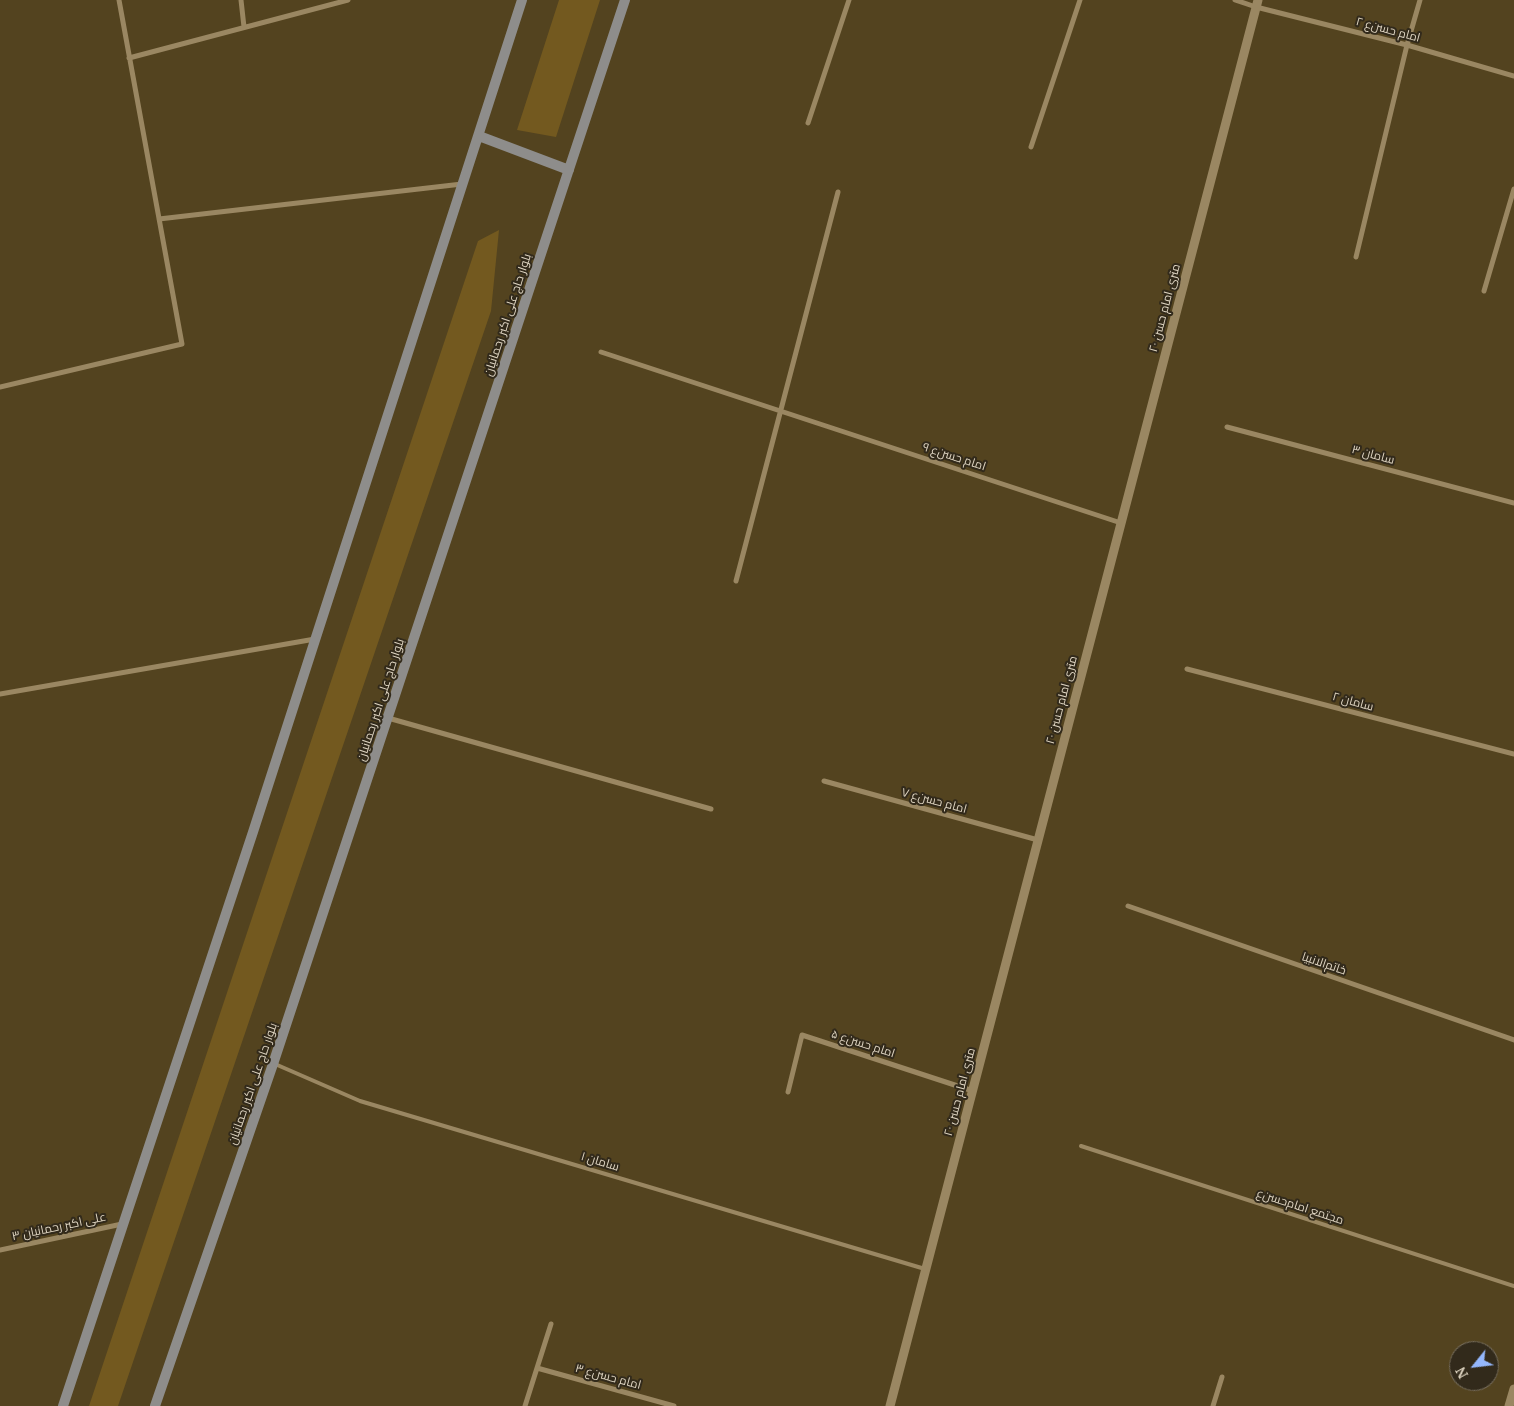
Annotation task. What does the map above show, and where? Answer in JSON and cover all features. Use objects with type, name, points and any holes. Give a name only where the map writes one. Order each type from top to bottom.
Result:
[{"type":"main road","points":[[63,1406],[522,0]]},
{"type":"main road","name":"بلوار حاج علی اکبر رحمانیان","points":[[155,1406],[273,1064],[625,0]]},
{"type":"main road","points":[[479,136],[569,170]]},
{"type":"street","points":[[0,387],[182,344],[119,0]]},
{"type":"street","points":[[241,0],[244,27]]},
{"type":"street","points":[[130,58],[348,0]]},
{"type":"street","points":[[808,123],[849,0]]},
{"type":"street","points":[[1031,147],[1080,0]]},
{"type":"street","name":"امام حسن‌ع ۲","points":[[1234,0],[1257,4],[1514,76]]},
{"type":"street","points":[[1356,258],[1407,45],[1420,0]]},
{"type":"street","name":"۲۰ متری امام حسن","points":[[890,1406],[1257,4]]},
{"type":"street","points":[[159,219],[462,184]]},
{"type":"street","points":[[1484,292],[1514,189]]},
{"type":"street","points":[[736,581],[838,192]]},
{"type":"street","name":"امام حسن‌ع ۹","points":[[601,352],[1121,523]]},
{"type":"street","name":"سامان ۳","points":[[1227,427],[1514,503]]},
{"type":"street","points":[[0,694],[314,639]]},
{"type":"street","name":"سامان ۲","points":[[1187,669],[1514,754]]},
{"type":"street","points":[[388,718],[711,809]]},
{"type":"street","name":"امام حسن‌ع ۷","points":[[824,781],[1038,840]]},
{"type":"street","name":"خاتم‌الانبیا","points":[[1128,906],[1514,1040]]},
{"type":"street","name":"امام حسن‌ع ۵","points":[[788,1092],[802,1035],[973,1091]]},
{"type":"street","name":"علی اکبر رحمانیان ۳","points":[[0,1250],[123,1224]]},
{"type":"street","points":[[525,1406],[551,1324]]},
{"type":"street","name":"امام حسن‌ع ۳","points":[[537,1368],[674,1406]]},
{"type":"street","points":[[1213,1406],[1222,1376]]},
{"type":"street","points":[[1509,1406],[1514,1390]]},
{"type":"lane","name":"سامان ۱","points":[[273,1064],[360,1101],[925,1269]]},
{"type":"lane","name":"مجتمع امام‌حسن‌ع","points":[[1081,1146],[1514,1286]]},
{"type":"shaded area","points":[[559,0],[600,0],[556,137],[517,130]]},
{"type":"shaded area","points":[[499,230],[491,311],[118,1406],[89,1406],[478,241]]}]
